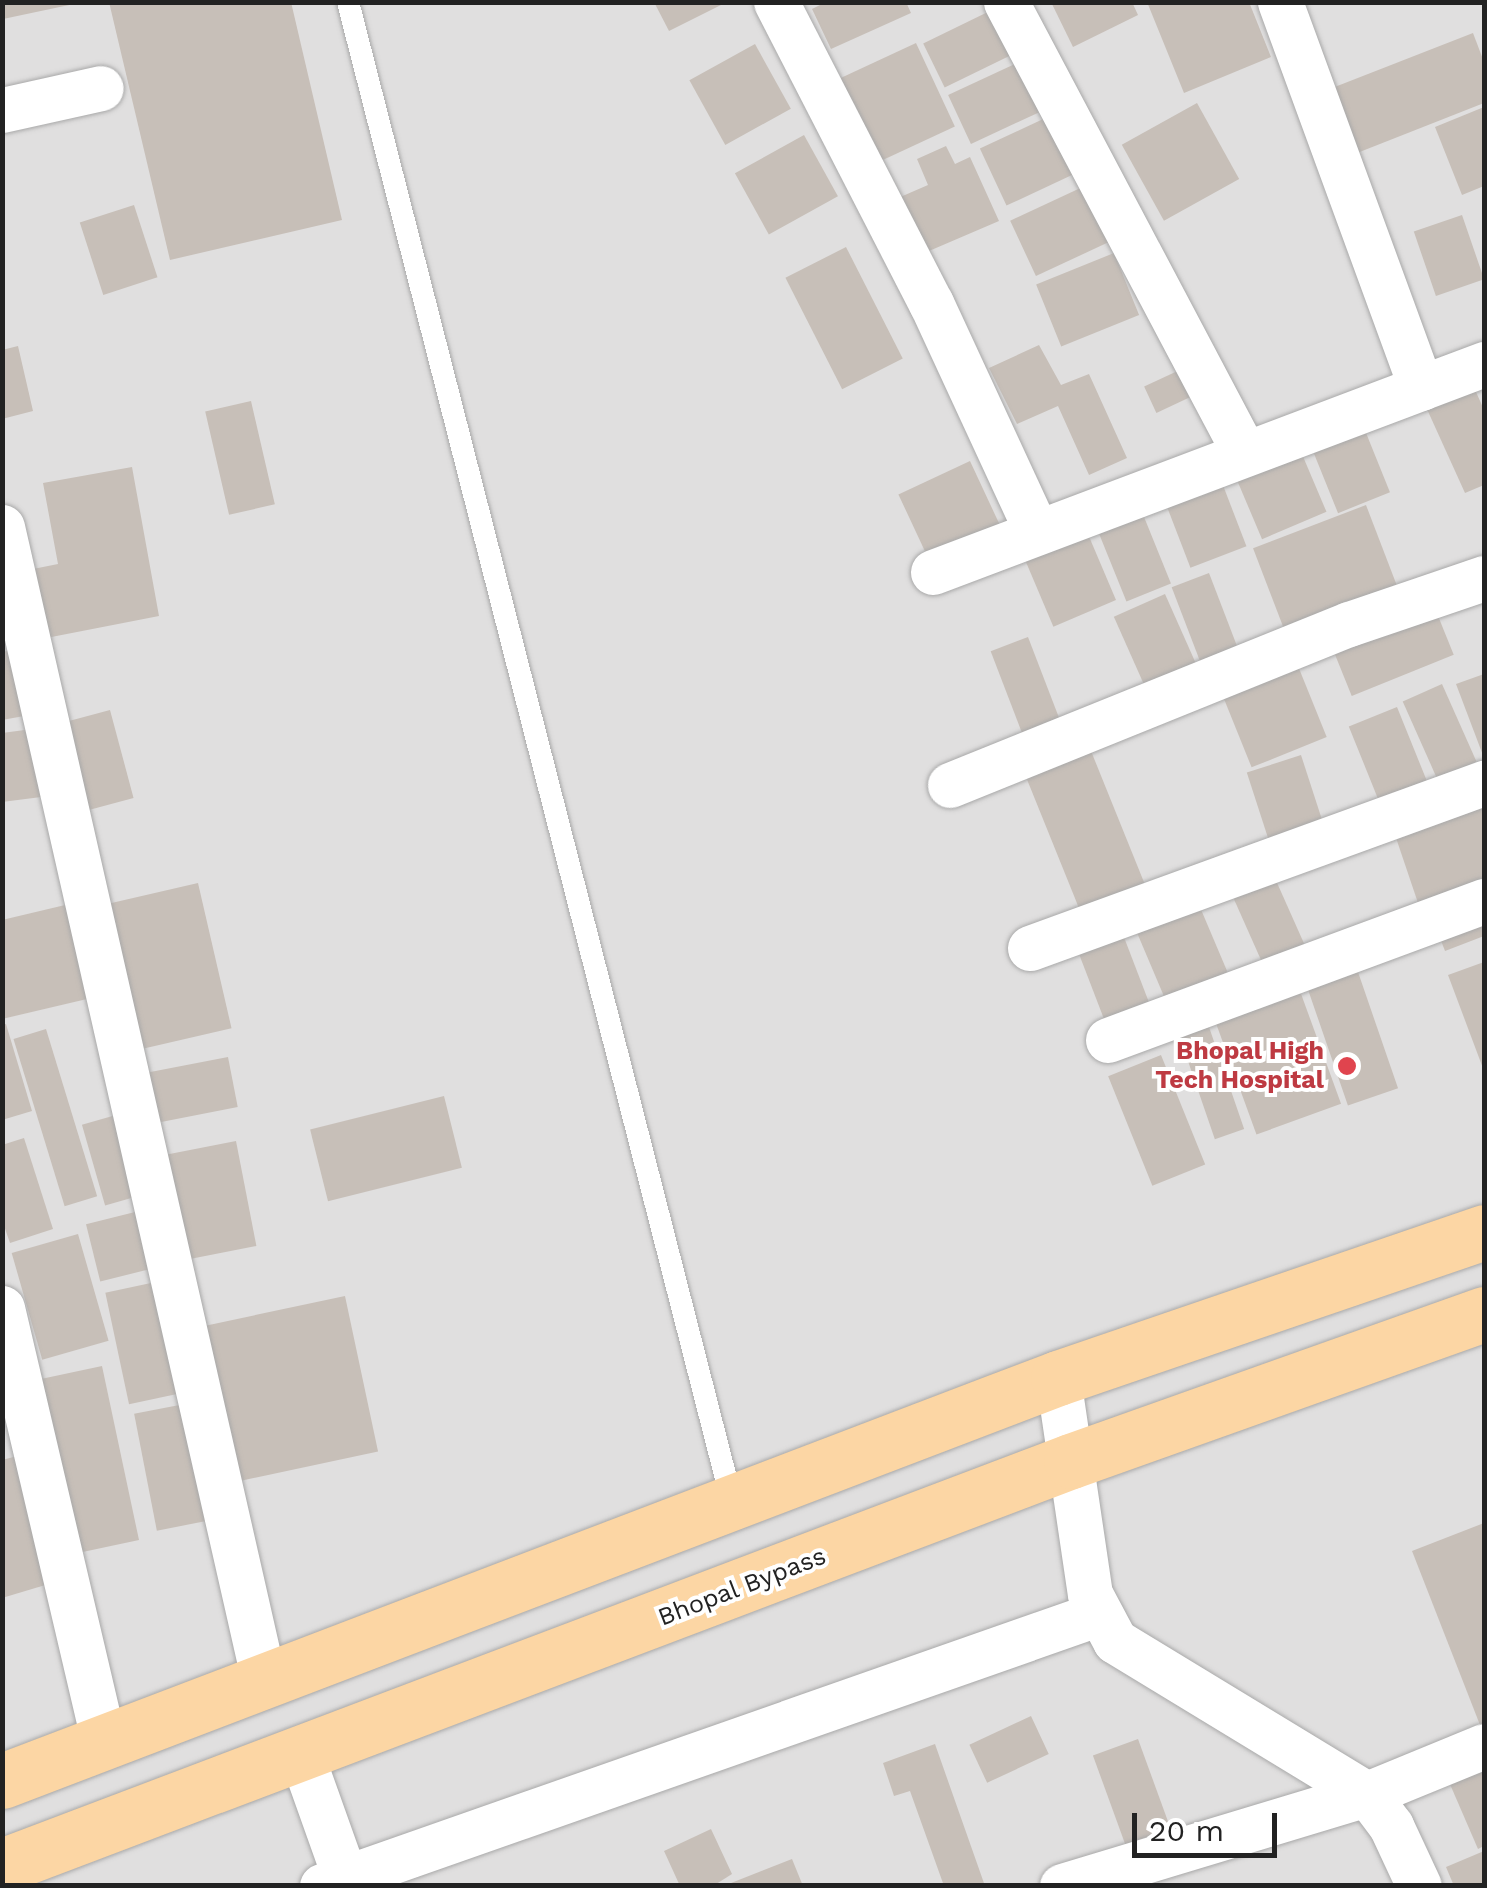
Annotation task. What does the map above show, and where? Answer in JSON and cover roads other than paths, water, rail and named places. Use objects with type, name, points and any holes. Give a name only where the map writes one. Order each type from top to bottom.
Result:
[{"type":"main road","points":[[2,1780],[1058,1378],[1484,1232]]},
{"type":"main road","name":"Bhopal Bypass","points":[[2,1866],[1071,1461],[1484,1314]]},
{"type":"street","points":[[776,2],[931,303],[1038,532]]},
{"type":"street","points":[[1006,2],[1245,454]]},
{"type":"street","points":[[1280,2],[1421,388]]},
{"type":"street","points":[[2,110],[100,88]]},
{"type":"street","points":[[933,572],[1484,364]]},
{"type":"street","points":[[2,527],[264,1681]]},
{"type":"street","points":[[950,785],[1349,624],[1484,578]]},
{"type":"street","points":[[1030,948],[1484,783]]},
{"type":"street","points":[[1108,1040],[1484,901]]},
{"type":"street","points":[[2,1308],[19,1443],[104,1742]]},
{"type":"street","points":[[1058,1378],[1097,1614],[1114,1641],[1146,1665],[1367,1794],[1391,1826],[1420,1886]]},
{"type":"street","points":[[301,1754],[339,1883],[1097,1614]]},
{"type":"street","points":[[1062,1886],[1367,1794],[1484,1746]]},
{"type":"lane","points":[[348,2],[732,1502]]},
{"type":"place","name":"Bhopal High Tech Hospital","points":[[1347,1066]]}]
